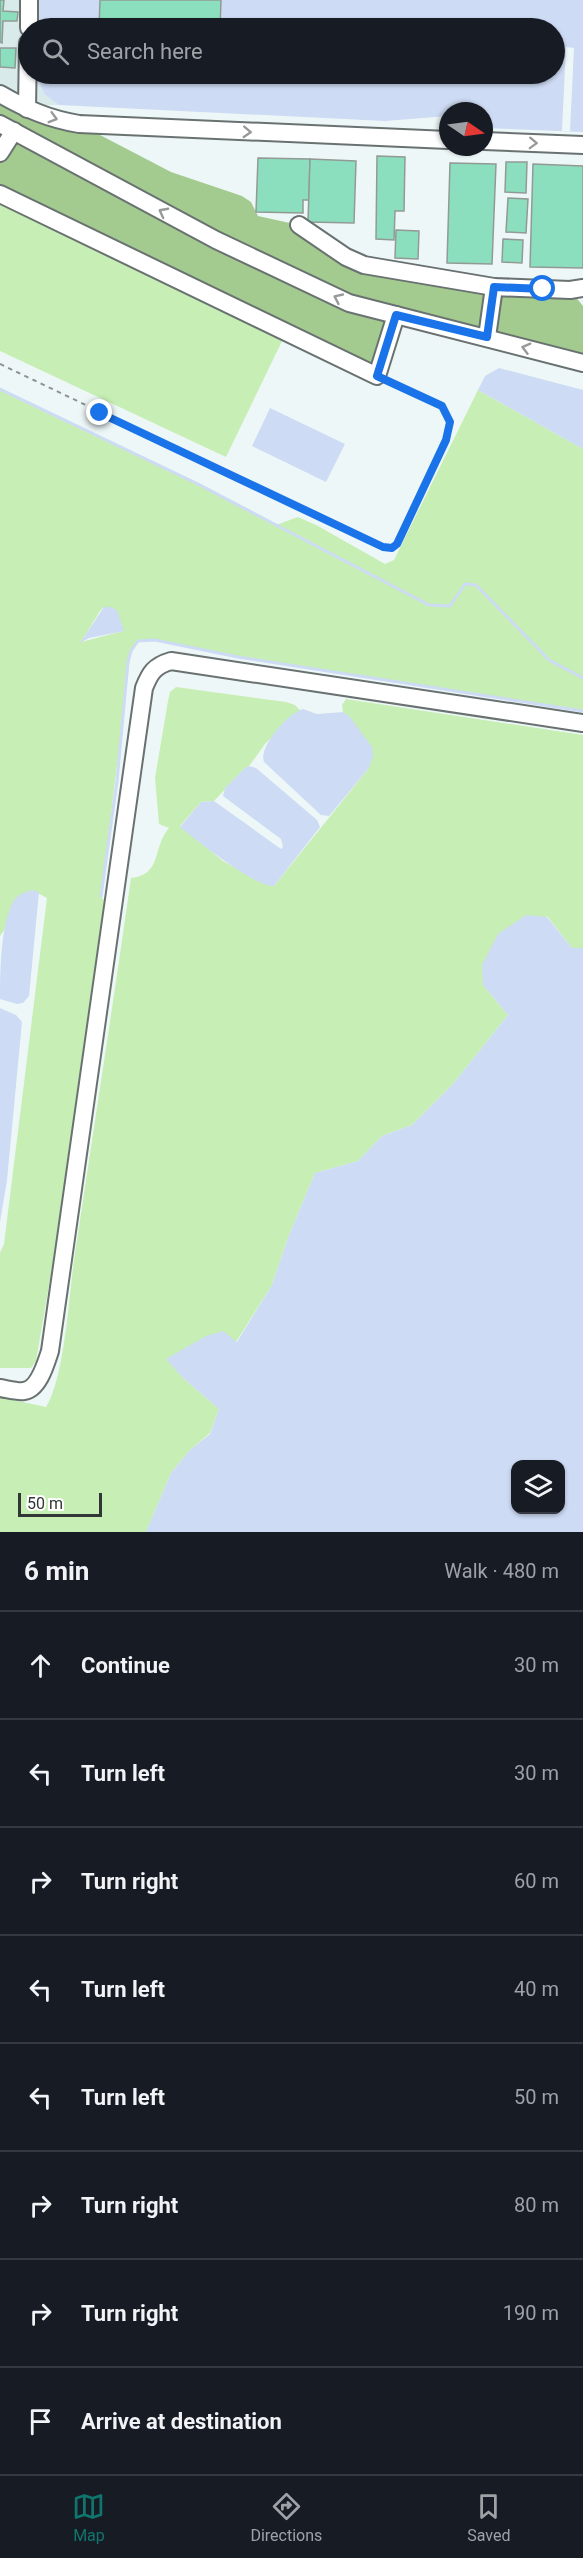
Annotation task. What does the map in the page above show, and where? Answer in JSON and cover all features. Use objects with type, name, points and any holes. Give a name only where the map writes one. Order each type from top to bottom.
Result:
[{"type":"lane","points":[[29,0],[29,18]]},
{"type":"lane","points":[[27,84],[27,109]]},
{"type":"lane","points":[[0,94],[52,120],[79,124],[439,140]]},
{"type":"lane","points":[[0,153],[7,128],[226,245],[349,303],[583,363]]},
{"type":"lane","points":[[493,141],[583,145]]},
{"type":"lane","points":[[0,194],[377,376],[396,315]]},
{"type":"lane","points":[[299,225],[346,257],[364,265],[494,287],[570,290],[583,288]]},
{"type":"lane","points":[[487,337],[494,287]]},
{"type":"lane","points":[[0,1388],[25,1391],[30,1389],[44,1367],[50,1351],[144,688],[151,671],[159,664],[171,661],[583,723]]},
{"type":"path","points":[[0,364],[383,547],[392,548],[397,544],[441,450],[450,422],[442,406],[377,376]]},
{"type":"shaded area","points":[[0,0],[64,0],[162,18],[18,18],[18,84],[40,84],[44,94],[59,105],[42,105],[0,84]]},
{"type":"green space","points":[[0,94],[79,124],[171,172],[242,196],[251,202],[258,216],[299,225],[346,257],[570,290],[583,306],[583,363],[397,315],[377,376],[0,194],[0,153],[14,132],[0,124]]},
{"type":"green space","points":[[0,201],[283,339],[226,457],[0,351]]},
{"type":"green space","points":[[0,389],[198,484],[276,525],[298,517],[385,564],[394,560],[478,390],[583,449],[583,711],[238,657],[155,640],[139,641],[131,650],[101,896],[104,901],[53,1262],[36,1361],[31,1368],[0,1368],[0,1253],[4,1244],[47,898],[32,890],[0,936]],"holes":[[[104,607],[123,631],[81,642]]]},
{"type":"green space","points":[[176,687],[286,702],[295,705],[300,710],[265,744],[249,766],[214,801],[201,802],[180,826],[223,861],[263,883],[274,886],[369,768],[350,717],[343,712],[342,705],[346,699],[583,735],[583,948],[572,948],[547,916],[483,985],[508,1015],[453,1084],[412,1125],[382,1136],[358,1161],[315,1173],[289,1235],[272,1285],[236,1342],[167,1359],[183,1378],[219,1409],[210,1433],[190,1450],[171,1473],[146,1532],[0,1532],[0,1397],[46,1407],[57,1377],[65,1337],[74,1260],[131,878],[148,872],[169,828],[159,824],[155,778],[170,692]]},
{"type":"water","points":[[38,0],[583,0],[583,132],[493,128],[493,102],[439,102],[439,117],[385,121],[59,105],[44,94],[40,84],[565,84],[565,18],[37,18]]},
{"type":"water","points":[[499,368],[583,390],[583,449],[478,390],[485,376]]},
{"type":"water","points":[[270,408],[345,444],[326,482],[252,446]]},
{"type":"water","points":[[104,607],[117,610],[124,631],[89,638],[80,643]]},
{"type":"water","points":[[303,709],[317,714],[343,712],[350,717],[372,747],[373,756],[369,768],[329,816],[321,815],[264,762],[265,748],[276,731],[290,717]]},
{"type":"water","points":[[249,766],[256,768],[317,820],[320,827],[274,886],[265,884],[240,871],[180,827],[201,802],[214,801],[281,849],[283,847],[281,839],[223,796],[225,788]]},
{"type":"water","points":[[32,890],[39,892],[29,996],[23,1003],[17,1004],[0,999],[2,943],[8,914],[13,903],[19,895]]},
{"type":"water","points":[[526,915],[547,917],[572,948],[583,948],[583,1532],[146,1532],[171,1473],[190,1450],[210,1434],[219,1409],[183,1378],[166,1359],[206,1336],[223,1331],[237,1342],[272,1285],[289,1235],[315,1173],[358,1161],[382,1136],[412,1125],[453,1084],[508,1015],[483,985],[482,965],[498,934]]},
{"type":"water","points":[[0,1008],[16,1015],[22,1022],[7,1180],[0,1222]]},
{"type":"pier","points":[[566,47],[574,48],[570,131],[562,131]]},
{"type":"building","points":[[0,0],[4,0],[3,11],[18,12],[17,21],[3,21],[2,43],[0,42]]},
{"type":"building","points":[[100,0],[221,0],[220,18],[99,18]]},
{"type":"building","points":[[0,48],[16,48],[15,68],[0,67]]},
{"type":"building","points":[[377,156],[405,157],[404,211],[395,211],[394,240],[376,239]]},
{"type":"building","points":[[258,158],[310,159],[309,200],[303,200],[303,213],[256,212]]},
{"type":"building","points":[[310,159],[356,161],[354,223],[308,222]]},
{"type":"building","points":[[506,162],[527,162],[526,193],[505,192]]},
{"type":"building","points":[[450,163],[496,164],[492,264],[447,263]]},
{"type":"building","points":[[533,164],[583,166],[583,268],[530,267]]},
{"type":"building","points":[[508,198],[528,199],[526,233],[506,232]]},
{"type":"building","points":[[396,230],[419,231],[418,259],[395,258]]},
{"type":"building","points":[[503,239],[523,240],[522,263],[502,262]]},
{"type":"waterway","points":[[0,389],[198,484],[429,605],[450,606],[465,584],[476,585],[549,660],[583,678]]},
{"type":"waterway","points":[[101,896],[117,781],[128,662],[131,651],[138,641],[155,640],[238,657],[583,711]]},
{"type":"route","points":[[100,413],[383,547],[392,548],[397,544],[446,440],[450,422],[442,406],[377,376],[396,315],[487,337],[494,287],[543,289]]}]
